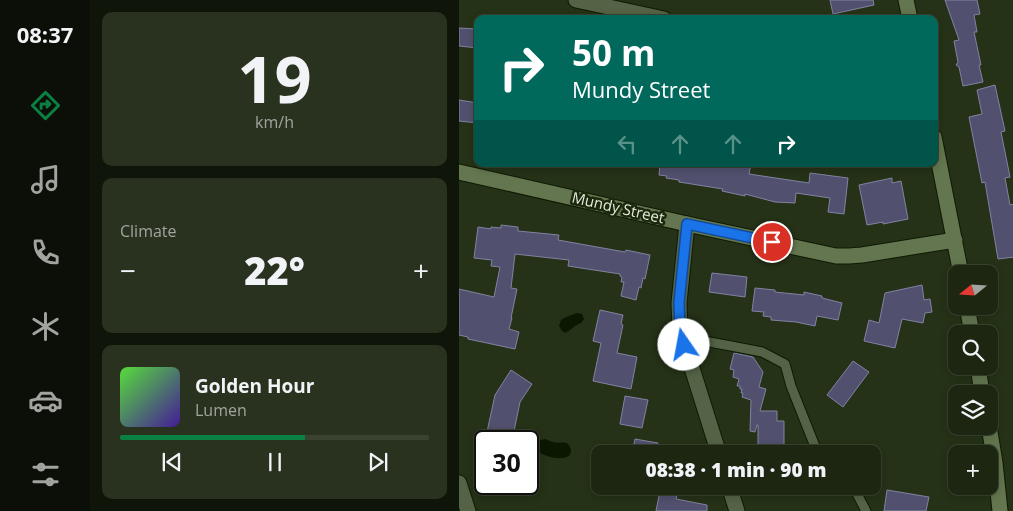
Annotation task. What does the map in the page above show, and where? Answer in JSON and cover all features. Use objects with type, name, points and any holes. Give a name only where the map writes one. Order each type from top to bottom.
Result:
[{"type":"street","points":[[576,0],[645,15]]},
{"type":"street","points":[[906,0],[909,15]]},
{"type":"street","points":[[938,157],[959,265]]},
{"type":"street","name":"Mundy Street","points":[[459,172],[687,224],[841,256],[862,255],[955,240]]},
{"type":"street","points":[[687,224],[679,303],[680,330],[716,445]]},
{"type":"street","points":[[990,435],[1000,511]]},
{"type":"street","points":[[459,483],[468,511]]},
{"type":"street","points":[[732,495],[737,511]]},
{"type":"lane","points":[[684,345],[704,341],[731,346],[762,352],[785,364],[791,386],[814,445]]},
{"type":"lane","points":[[858,495],[866,511]]},
{"type":"shaded area","points":[[577,313],[582,314],[584,319],[581,323],[565,333],[562,331],[559,326],[561,320]]},
{"type":"shaded area","points":[[545,439],[555,443],[568,444],[571,452],[562,458],[546,456],[539,452],[539,441]]},
{"type":"building","points":[[830,0],[873,0],[874,5],[833,14]]},
{"type":"building","points":[[945,0],[977,0],[980,14],[974,15],[977,32],[974,32],[983,82],[963,86],[959,67],[956,65],[958,62],[954,41],[959,40]]},
{"type":"building","points":[[459,28],[474,29],[474,48],[459,46]]},
{"type":"building","points":[[995,85],[1005,131],[1001,132],[1010,177],[1005,178],[1010,205],[1014,204],[1014,257],[998,259],[985,182],[982,183],[969,117],[982,114],[977,90]]},
{"type":"building","points":[[459,100],[474,102],[474,123],[459,121]]},
{"type":"building","points":[[660,167],[750,167],[749,174],[809,183],[810,173],[848,178],[844,214],[828,212],[830,198],[796,193],[795,203],[775,202],[745,194],[745,196],[722,191],[723,189],[679,182],[679,180],[659,175]]},
{"type":"building","points":[[892,178],[892,183],[901,181],[908,219],[867,225],[859,185]]},
{"type":"building","points":[[501,225],[518,227],[518,231],[559,235],[558,240],[650,255],[645,279],[643,278],[641,288],[639,287],[636,300],[621,296],[624,282],[621,282],[622,277],[620,274],[568,266],[569,260],[515,254],[511,288],[517,289],[509,329],[519,332],[515,349],[468,339],[468,337],[459,335],[459,289],[494,297],[500,267],[491,266],[492,260],[474,258],[478,227],[491,229],[491,227],[501,228]]},
{"type":"building","points":[[712,273],[747,277],[745,297],[709,292]]},
{"type":"building","points":[[922,285],[924,300],[930,299],[932,312],[925,313],[923,323],[902,319],[895,348],[864,341],[869,320],[879,323],[885,293]]},
{"type":"building","points":[[755,288],[804,295],[804,292],[842,303],[838,320],[817,316],[815,326],[771,320],[771,317],[763,316],[764,312],[752,311]]},
{"type":"building","points":[[600,310],[623,315],[621,324],[623,325],[617,353],[637,357],[631,389],[593,381],[601,343],[593,341]]},
{"type":"building","points":[[734,353],[753,357],[763,372],[759,387],[766,389],[760,411],[777,411],[777,421],[784,421],[784,445],[758,445],[758,425],[755,432],[750,431],[751,400],[742,397],[742,389],[740,389],[740,386],[737,386],[739,379],[733,377],[734,370],[730,369]]},
{"type":"building","points":[[853,361],[869,372],[843,407],[827,395]]},
{"type":"building","points":[[511,370],[532,384],[520,402],[514,430],[487,430],[495,395]]},
{"type":"building","points":[[625,396],[648,400],[642,428],[620,424]]},
{"type":"building","points":[[635,439],[658,443],[658,445],[634,445]]},
{"type":"building","points":[[887,490],[929,497],[926,511],[884,511]]},
{"type":"building","points":[[659,495],[677,495],[676,499],[707,505],[707,511],[656,511]]},
{"type":"route","points":[[684,345],[680,330],[679,303],[687,224],[772,242]]}]
